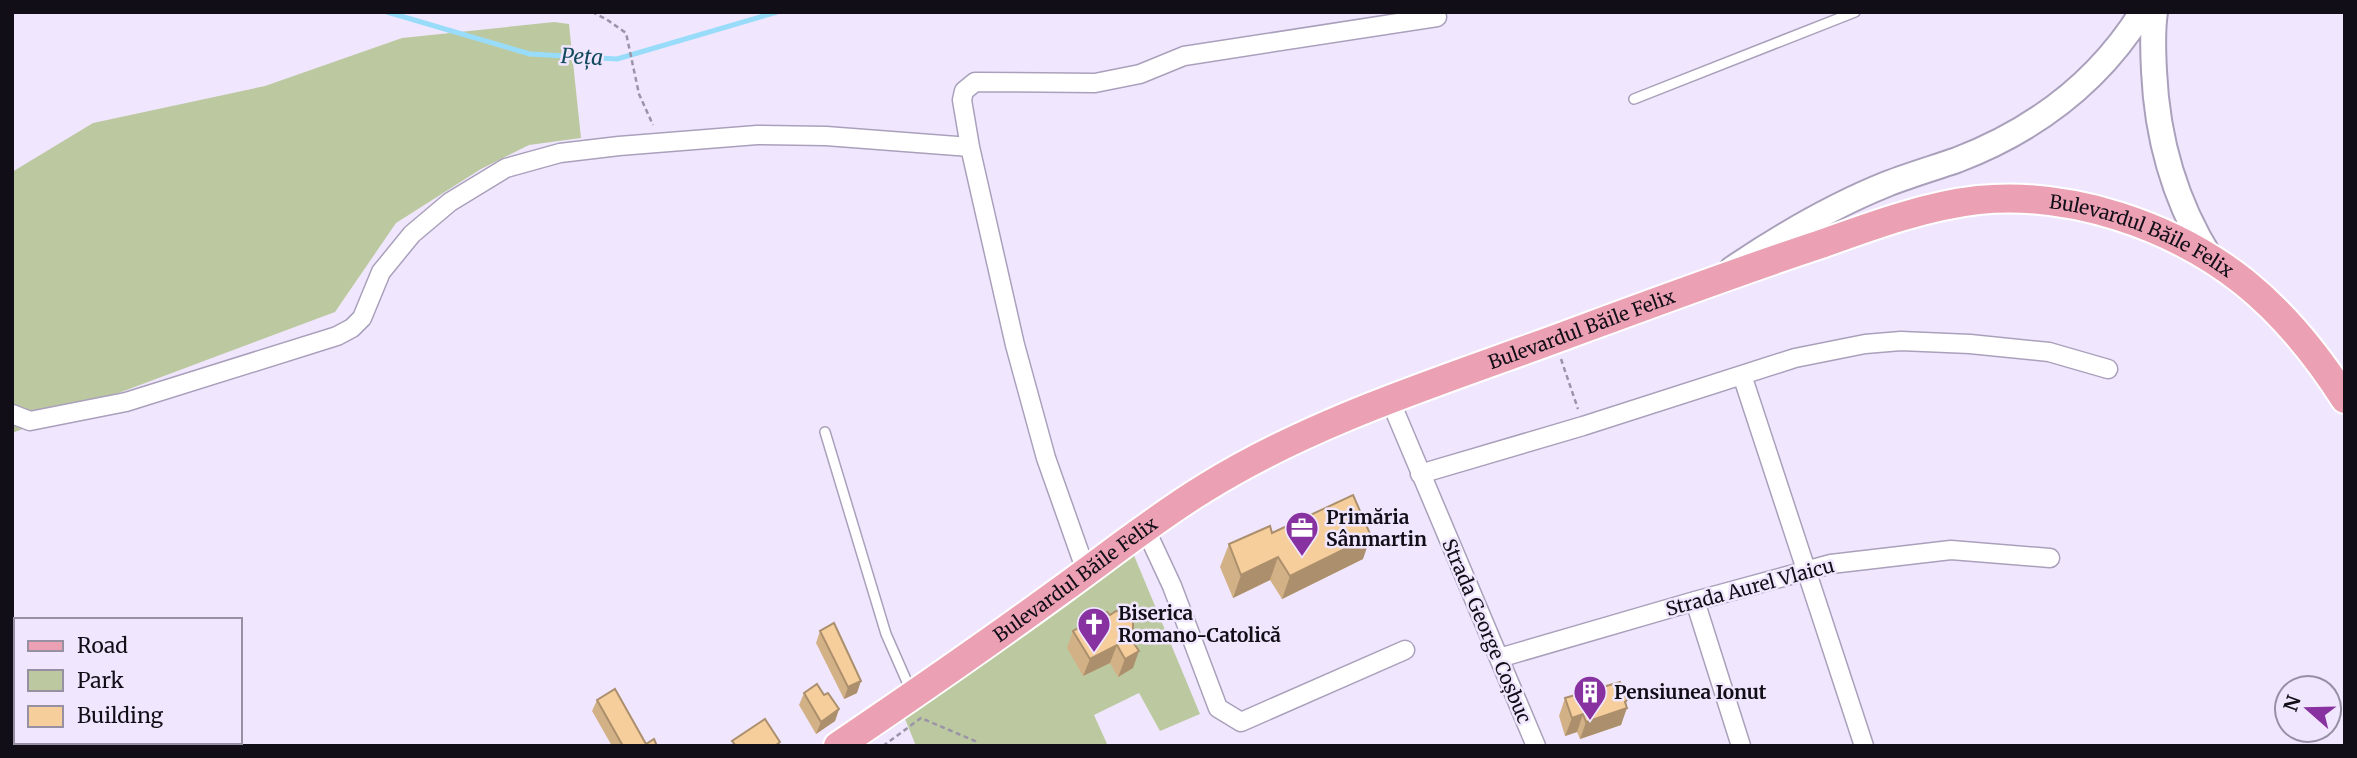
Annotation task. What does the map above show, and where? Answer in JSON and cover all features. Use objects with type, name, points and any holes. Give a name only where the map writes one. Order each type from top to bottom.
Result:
[{"type":"main road","points":[[1716,279],[1776,239],[1856,198],[1986,148],[2038,120],[2065,101],[2099,69],[2117,49],[2142,12]]},
{"type":"main road","points":[[2155,12],[2154,77],[2161,135],[2170,171],[2185,212],[2211,259]]},
{"type":"main road","name":"Bulevardul Băile Felix","points":[[838,746],[913,696],[1144,528],[1247,463],[1301,436],[1390,400],[1716,279],[1928,209],[2007,199],[2039,200],[2102,212],[2151,229],[2211,259],[2244,282],[2291,326],[2345,399]]},
{"type":"street","points":[[1086,572],[1043,445],[1015,345],[970,147],[962,100],[964,91],[975,82],[1095,83],[1140,74],[1184,55],[1437,17]]},
{"type":"street","points":[[12,414],[30,421],[127,402],[337,336],[352,328],[362,318],[382,272],[412,234],[450,202],[506,168],[560,153],[757,135],[826,136],[970,147]]},
{"type":"street","points":[[1420,474],[1828,350],[1901,341],[1970,344],[2049,352],[2108,369]]},
{"type":"street","points":[[1742,375],[1864,746]]},
{"type":"street","name":"Strada George Coșbuc","points":[[1390,400],[1536,746]]},
{"type":"street","points":[[1144,528],[1172,586],[1218,708],[1226,715],[1241,722],[1405,650]]},
{"type":"street","name":"Strada Aurel Vlaicu","points":[[1499,658],[1831,564],[1951,550],[2050,558]]},
{"type":"street","points":[[1695,601],[1741,746]]},
{"type":"lane","points":[[1634,99],[1855,12]]},
{"type":"lane","points":[[825,432],[886,634],[913,696]]},
{"type":"path","points":[[592,12],[626,33],[639,94],[661,142]]},
{"type":"path","points":[[1554,340],[1583,426]]},
{"type":"path","points":[[883,746],[921,718],[975,741],[977,746]]},
{"type":"green space","points":[[554,22],[569,24],[581,138],[529,145],[481,169],[396,223],[335,312],[12,433],[12,172],[93,123],[265,86],[402,38]]},
{"type":"green space","points":[[1133,553],[1200,714],[1160,731],[1139,693],[1094,715],[1108,746],[916,746],[905,719]]},
{"type":"building","points":[[1353,495],[1371,536],[1290,576],[1278,557],[1241,575],[1229,544],[1270,526],[1272,533]]},
{"type":"building","points":[[1116,611],[1125,612],[1133,622],[1129,636],[1139,651],[1125,659],[1117,645],[1090,659],[1073,631],[1107,612],[1110,615]]},
{"type":"building","points":[[834,623],[861,681],[848,687],[820,631]]},
{"type":"building","points":[[1620,682],[1627,708],[1586,722],[1583,714],[1572,718],[1565,698]]},
{"type":"building","points":[[817,684],[824,695],[828,693],[839,709],[821,722],[804,693]]},
{"type":"building","points":[[615,689],[646,744],[654,739],[657,746],[623,746],[597,700]]},
{"type":"building","points":[[765,719],[780,742],[775,746],[736,746],[732,741]]},
{"type":"building","points":[[84,744],[84,746],[60,746]]},
{"type":"waterway","name":"Peța","points":[[387,12],[530,54],[617,59],[777,12]]},
{"type":"place","name":"Primăria Sânmartin","points":[[1302,558]]},
{"type":"place","name":"Biserica Romano-Catolică","points":[[1094,654]]},
{"type":"place","name":"Pensiunea Ionut","points":[[1590,722]]}]
